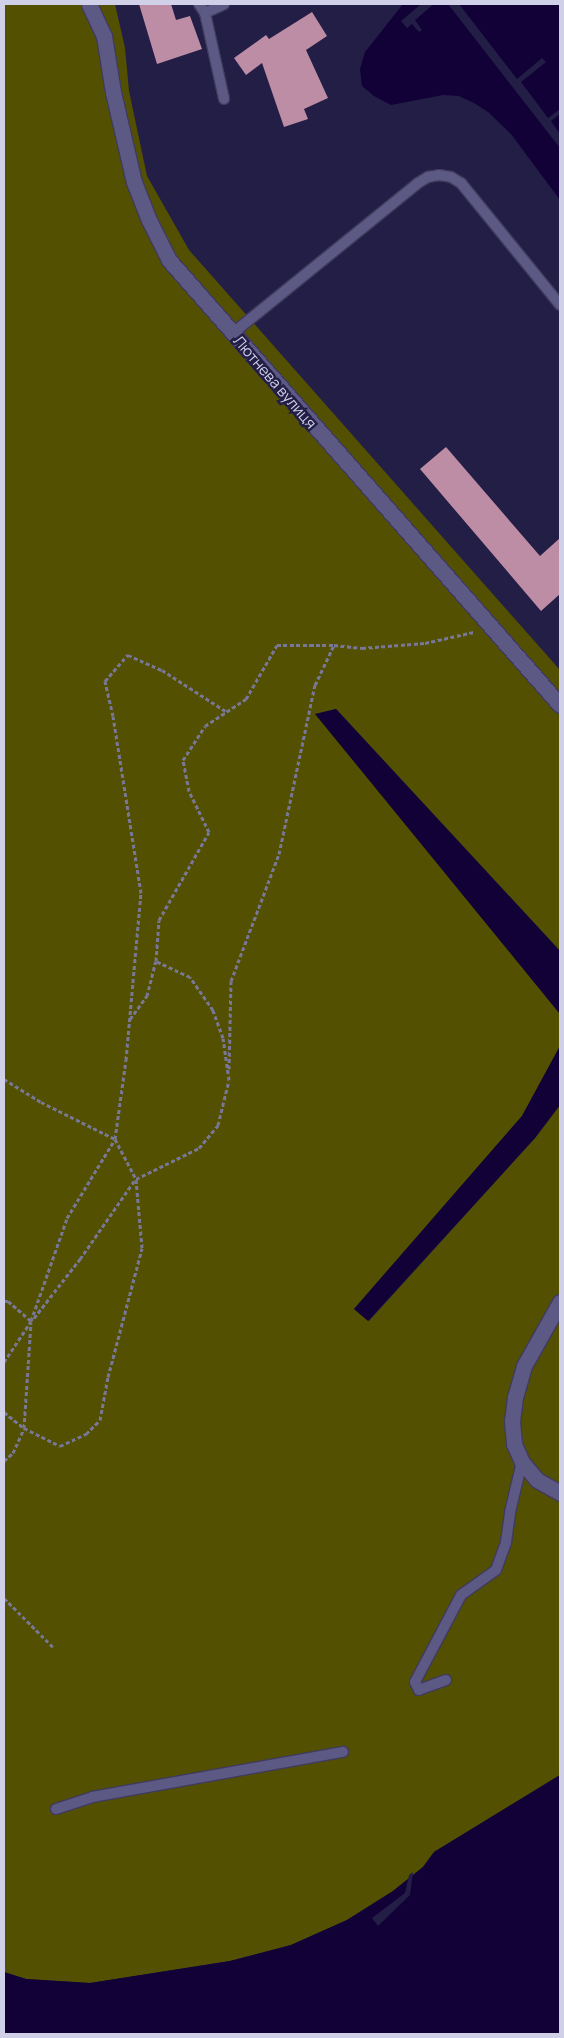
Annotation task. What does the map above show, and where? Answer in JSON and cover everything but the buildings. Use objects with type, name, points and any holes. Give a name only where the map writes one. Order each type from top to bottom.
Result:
[{"type":"street","name":"Лютнева вулиця","points":[[89,4],[104,36],[113,92],[134,182],[149,220],[169,260],[560,705]]},
{"type":"street","points":[[560,1302],[524,1366],[515,1397],[512,1421],[514,1444],[522,1462],[537,1480],[560,1493]]},
{"type":"lane","points":[[224,4],[202,8],[224,99]]},
{"type":"lane","points":[[233,333],[418,183],[428,177],[439,175],[461,183],[560,305]]},
{"type":"lane","points":[[446,1680],[419,1690],[414,1682],[460,1595],[496,1570],[506,1542],[511,1508],[522,1462]]},
{"type":"lane","points":[[56,1809],[92,1797],[343,1752]]},
{"type":"path","points":[[130,1019],[147,996],[156,961],[159,920],[209,832],[188,792],[183,760],[205,726],[246,699],[278,644],[334,645],[362,648],[425,642],[492,628]]},
{"type":"path","points":[[4,1362],[31,1321],[80,1259],[136,1179],[199,1148],[218,1125],[229,1080],[231,980],[278,854],[315,685],[334,645]]},
{"type":"path","points":[[4,1461],[12,1453],[24,1428],[31,1321],[67,1218],[115,1139],[130,1019],[141,893],[105,681],[128,655],[162,670],[227,712]]},
{"type":"path","points":[[156,961],[190,977],[213,1010],[223,1038],[229,1080]]},
{"type":"path","points":[[4,1080],[41,1102],[115,1139],[136,1179],[142,1248],[108,1377],[100,1420],[86,1434],[60,1446],[24,1428],[4,1412]]},
{"type":"path","points":[[4,1301],[8,1301],[31,1321]]},
{"type":"path","points":[[4,1598],[53,1647]]},
{"type":"shaded area","points":[[4,4],[115,4],[125,48],[129,91],[147,176],[189,250],[560,670],[560,951],[336,709],[316,714],[560,1014],[560,1046],[522,1116],[354,1309],[369,1321],[535,1138],[560,1105],[560,1775],[434,1852],[423,1867],[393,1891],[347,1920],[291,1945],[230,1961],[90,1983],[26,1979],[4,1972]]},
{"type":"shaded area","points":[[403,4],[560,4],[560,200],[511,134],[488,112],[474,103],[459,96],[443,95],[391,105],[374,96],[362,86],[360,69],[365,52]]},
{"type":"shaded area","points":[[336,709],[560,951],[560,1014],[315,714]]},
{"type":"shaded area","points":[[560,1046],[560,1105],[535,1138],[368,1321],[354,1309],[522,1116]]},
{"type":"shaded area","points":[[560,1775],[560,2034],[4,2034],[4,1972],[26,1979],[90,1983],[230,1961],[291,1945],[347,1920],[393,1891],[423,1867],[434,1852]]},
{"type":"pier","points":[[421,4],[434,4],[415,20],[422,30],[419,32],[412,24],[407,28],[401,21]]},
{"type":"pier","points":[[448,4],[459,4],[517,79],[542,58],[546,62],[521,82],[548,118],[560,109],[560,114],[551,121],[560,134],[560,148]]},
{"type":"pier","points":[[413,1872],[410,1895],[378,1926],[372,1918],[405,1893],[409,1875]]}]
